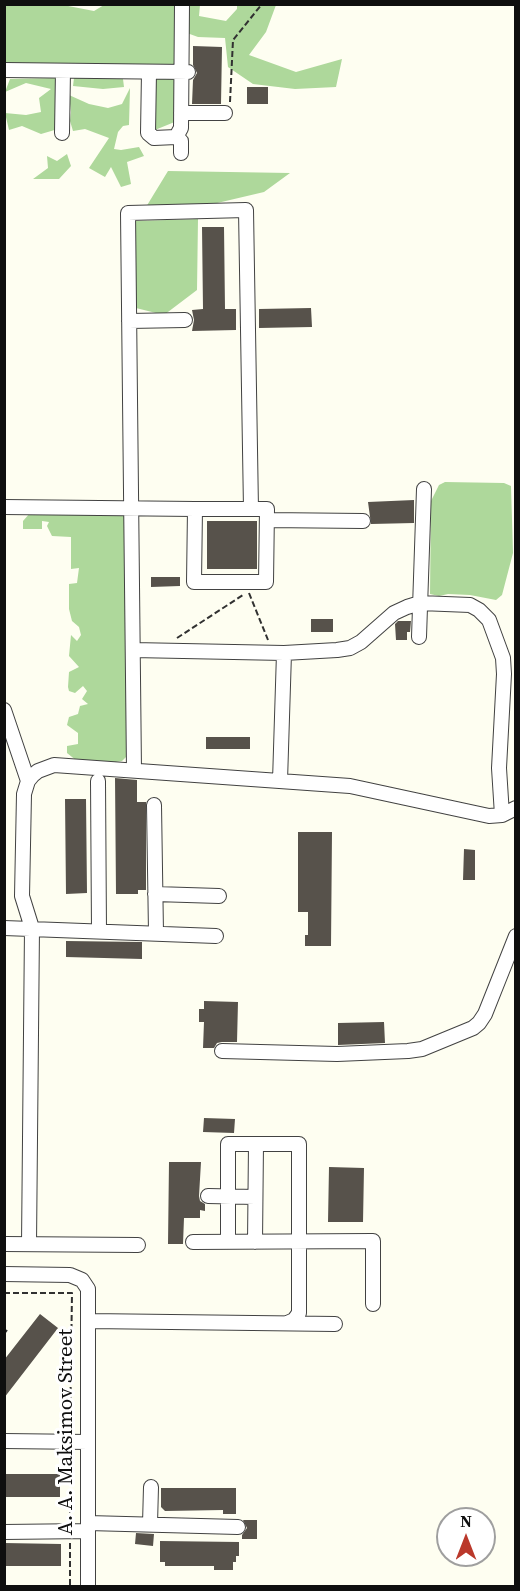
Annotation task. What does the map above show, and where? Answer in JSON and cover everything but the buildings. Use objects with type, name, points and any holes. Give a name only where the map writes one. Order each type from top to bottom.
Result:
[{"type":"street","points":[[176,137],[187,117],[182,4]]},
{"type":"street","points":[[4,70],[186,72]]},
{"type":"street","points":[[62,133],[63,71]]},
{"type":"street","points":[[149,72],[148,133],[154,138],[176,137],[181,141],[181,153]]},
{"type":"street","points":[[187,117],[227,109]]},
{"type":"street","points":[[134,770],[128,213],[246,210],[251,509]]},
{"type":"street","points":[[129,321],[185,320]]},
{"type":"street","points":[[419,637],[424,489]]},
{"type":"street","points":[[4,507],[267,509],[267,582],[194,582],[195,509]]},
{"type":"street","points":[[267,520],[363,521]]},
{"type":"street","points":[[133,650],[279,653],[350,648],[361,642],[394,614],[420,603],[470,605],[489,620],[503,657],[496,816]]},
{"type":"street","points":[[279,653],[280,781]]},
{"type":"street","points":[[4,710],[28,781]]},
{"type":"street","points":[[29,1244],[32,928],[22,896],[24,794],[28,781],[38,771],[54,765],[350,786],[516,822]]},
{"type":"street","points":[[98,782],[99,931]]},
{"type":"street","points":[[154,805],[156,933]]},
{"type":"street","points":[[496,816],[516,808]]},
{"type":"street","points":[[155,894],[219,896]]},
{"type":"street","points":[[4,928],[216,936]]},
{"type":"street","points":[[222,1051],[337,1053],[408,1051],[422,1048],[473,1028],[478,1023],[485,1014],[516,936]]},
{"type":"street","points":[[228,1242],[228,1144],[299,1144],[299,1313],[294,1320],[287,1323]]},
{"type":"street","points":[[255,1242],[256,1144]]},
{"type":"street","points":[[208,1196],[255,1197]]},
{"type":"street","points":[[193,1242],[373,1241],[373,1304]]},
{"type":"street","points":[[4,1244],[138,1245]]},
{"type":"street","name":"A. A. Maksimov Street","points":[[4,1274],[61,1274],[82,1280],[88,1289],[88,1587]]},
{"type":"street","points":[[89,1321],[335,1324]]},
{"type":"street","points":[[4,1441],[88,1442]]},
{"type":"street","points":[[150,1524],[151,1487]]},
{"type":"street","points":[[4,1532],[70,1531],[88,1527],[150,1524],[238,1527]]},
{"type":"path","points":[[227,109],[233,40],[262,4]]},
{"type":"path","points":[[160,650],[248,591],[279,653]]},
{"type":"path","points":[[4,1293],[72,1293],[70,1587]]},
{"type":"path","points":[[4,1334],[7,1330]]},
{"type":"green space","points":[[5,5],[63,5],[94,11],[104,5],[178,5],[178,65],[5,63]]},
{"type":"green space","points":[[188,5],[200,5],[199,16],[226,21],[237,9],[237,5],[276,5],[266,32],[249,55],[296,72],[342,59],[336,87],[295,89],[253,84],[228,67],[225,38],[198,37],[187,33]]},
{"type":"green space","points":[[156,77],[178,77],[177,121],[155,130]]},
{"type":"green space","points":[[58,78],[58,129],[41,134],[22,126],[9,130],[5,113],[26,115],[41,112],[39,98],[51,89],[26,83],[5,92],[10,79]]},
{"type":"green space","points":[[74,78],[123,79],[124,87],[103,89],[73,86]]},
{"type":"green space","points":[[130,88],[129,125],[123,126],[118,132],[114,149],[139,147],[144,156],[127,162],[131,184],[121,187],[111,167],[105,177],[89,168],[109,138],[85,129],[73,131],[70,121],[69,95],[89,104],[108,108],[122,104]]},
{"type":"green space","points":[[67,154],[71,166],[59,179],[33,179],[48,168],[47,156],[57,161]]},
{"type":"green space","points":[[168,171],[290,173],[264,192],[213,204],[146,207]]},
{"type":"green space","points":[[198,219],[197,290],[164,315],[136,308],[136,221]]},
{"type":"green space","points":[[445,482],[504,483],[511,486],[513,553],[502,595],[496,600],[470,595],[430,594],[431,501],[439,485]]},
{"type":"green space","points":[[30,513],[123,513],[127,516],[129,754],[122,761],[109,763],[77,761],[67,753],[67,746],[78,744],[78,733],[67,725],[69,717],[78,714],[80,706],[88,704],[82,699],[87,691],[83,686],[75,693],[69,691],[68,687],[69,672],[79,667],[69,656],[71,635],[77,641],[81,635],[79,627],[72,621],[69,609],[69,584],[77,583],[79,568],[71,569],[71,537],[52,536],[47,526],[49,522],[42,521],[42,529],[23,529],[23,521]]}]
